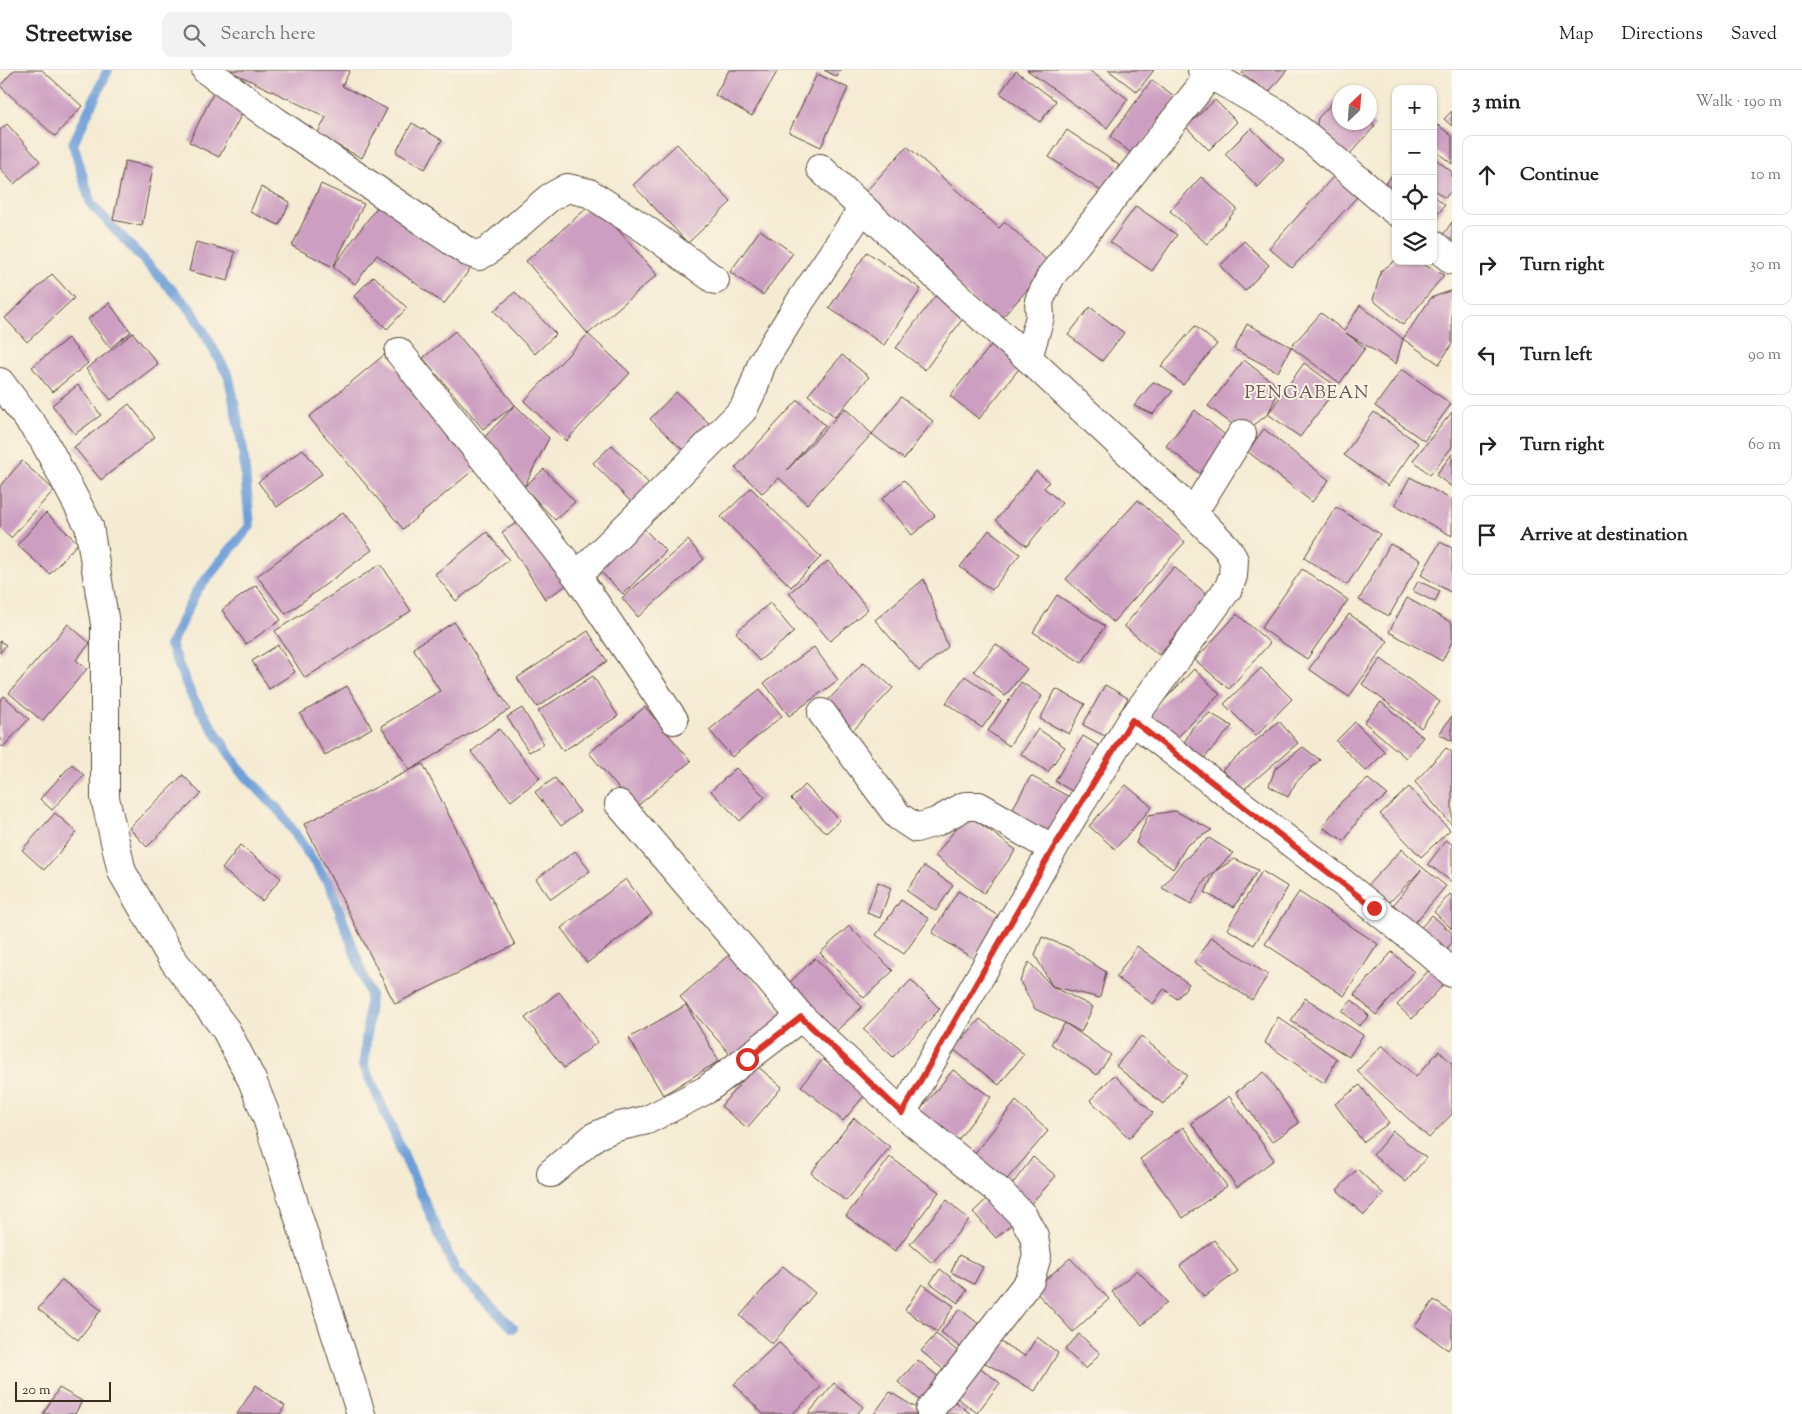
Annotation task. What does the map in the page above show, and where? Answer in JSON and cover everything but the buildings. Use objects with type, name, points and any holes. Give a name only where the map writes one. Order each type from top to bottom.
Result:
[{"type":"street","points":[[206,70],[277,122],[468,252],[479,256],[488,251],[549,198],[567,188],[589,193],[645,229],[715,280]]},
{"type":"street","points":[[1028,358],[1040,317],[1039,301],[1051,276],[1208,72],[1279,114],[1392,209]]},
{"type":"street","points":[[820,168],[955,294],[1028,358],[1193,513],[1227,548],[1234,560],[1233,576],[1229,587],[1132,720],[1053,849],[902,1113]]},
{"type":"street","points":[[577,576],[743,410],[754,389],[762,363],[863,208]]},
{"type":"street","points":[[1437,247],[1452,260]]},
{"type":"street","points":[[399,352],[577,576],[674,720]]},
{"type":"street","points":[[0,382],[43,439],[89,526],[105,624],[105,798],[122,872],[172,957],[226,1030],[252,1080],[267,1118],[361,1414]]},
{"type":"street","points":[[1193,513],[1242,434]]},
{"type":"street","points":[[822,713],[898,816],[916,828],[936,822],[965,806],[979,806],[1053,849]]},
{"type":"street","points":[[1132,720],[1334,876],[1429,952],[1452,973]]},
{"type":"street","points":[[619,804],[801,1017],[902,1113],[1001,1193],[1023,1216],[1034,1236],[1037,1256],[1030,1280],[930,1410]]},
{"type":"street","points":[[551,1173],[596,1136],[616,1127],[647,1120],[706,1090],[801,1017]]},
{"type":"waterway","points":[[108,70],[73,144],[91,204],[192,311],[229,377],[243,449],[250,526],[197,590],[170,645],[192,697],[241,771],[281,813],[331,887],[370,995],[364,1066],[456,1272],[513,1328]]},
{"type":"district","name":"PENGABEAN","points":[[1307,394]]},
{"type":"route","points":[[747,1059],[801,1017],[902,1113],[1053,849],[1132,720],[1374,908]]}]
